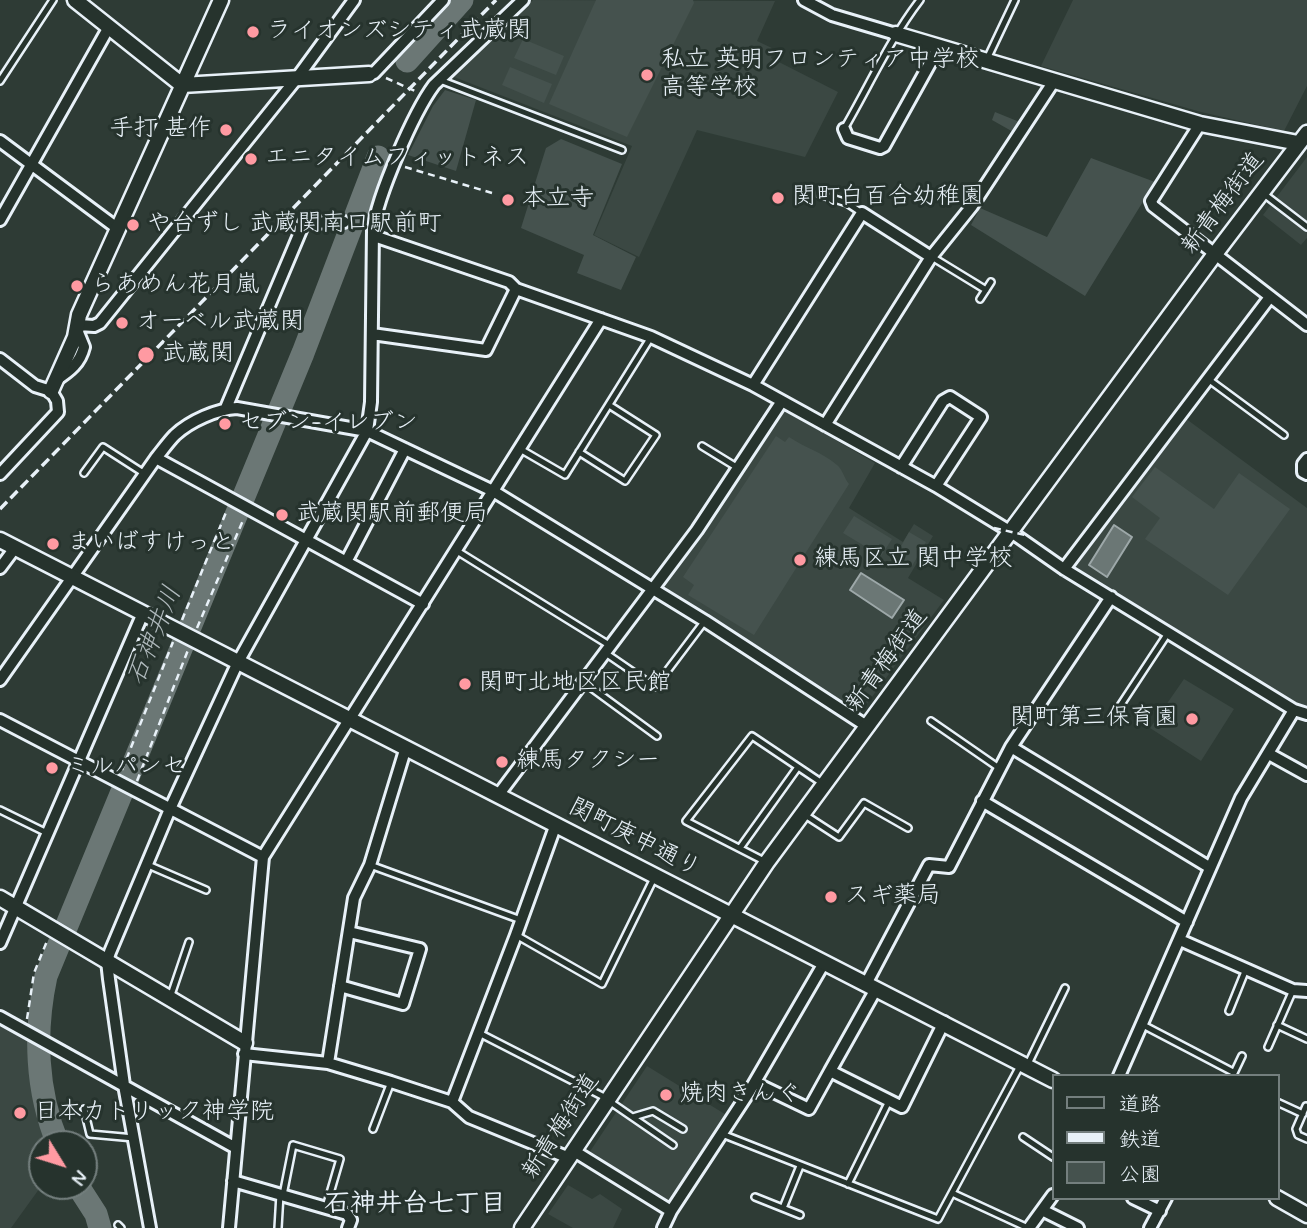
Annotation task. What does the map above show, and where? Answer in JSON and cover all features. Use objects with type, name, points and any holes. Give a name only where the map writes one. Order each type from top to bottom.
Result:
[{"type":"street","points":[[75,0],[182,85],[371,74],[443,0]]},
{"type":"street","points":[[0,474],[58,412],[54,385],[78,328],[79,315],[221,0]]},
{"type":"street","points":[[78,328],[100,323],[297,78],[354,0]]},
{"type":"street","points":[[150,1228],[124,1084],[107,961],[170,809],[238,662],[367,431],[371,402],[375,213],[395,164],[426,96],[523,0]]},
{"type":"street","points":[[804,0],[832,15],[1200,124],[1304,141]]},
{"type":"street","points":[[0,220],[109,27]]},
{"type":"street","points":[[844,129],[848,138],[880,148],[884,146],[939,47]]},
{"type":"street","points":[[825,425],[931,257],[972,206],[1054,81]]},
{"type":"street","points":[[1200,124],[1151,201],[1153,206],[1307,326]]},
{"type":"street","points":[[0,141],[117,228]]},
{"type":"street","name":"新青梅街道","points":[[523,1228],[767,862],[1018,533],[1216,254],[1304,141]]},
{"type":"street","points":[[753,386],[862,213],[931,257]]},
{"type":"street","points":[[226,408],[304,223],[344,222]]},
{"type":"street","points":[[374,236],[509,282],[516,289],[651,337],[753,386],[1018,533],[1064,569],[1294,710],[1307,714]]},
{"type":"street","points":[[372,334],[486,350],[516,289]]},
{"type":"street","points":[[1064,569],[1270,296]]},
{"type":"street","points":[[229,1228],[263,857],[601,319]]},
{"type":"street","points":[[0,359],[35,386],[54,385]]},
{"type":"street","points":[[901,467],[943,401],[950,397],[981,417],[936,486]]},
{"type":"street","points":[[499,794],[697,530],[782,401]]},
{"type":"street","points":[[0,680],[175,435],[188,425],[226,408],[237,408],[367,431],[493,491],[705,621],[868,727]]},
{"type":"street","points":[[346,562],[405,449]]},
{"type":"street","points":[[156,458],[423,604]]},
{"type":"street","points":[[1307,459],[1303,464],[1303,472],[1307,474]]},
{"type":"street","points":[[0,540],[143,613],[77,760],[0,943]]},
{"type":"street","points":[[0,568],[15,548]]},
{"type":"street","points":[[755,1083],[808,1109],[830,1071],[929,866],[949,867],[1011,747],[1111,597]]},
{"type":"street","name":"関町庚申通り","points":[[143,613],[1052,1079]]},
{"type":"street","points":[[1120,1074],[1241,798],[1294,710]]},
{"type":"street","points":[[0,720],[263,857]]},
{"type":"street","points":[[328,1063],[354,898],[370,865],[407,747]]},
{"type":"street","points":[[1011,747],[1209,867]]},
{"type":"street","points":[[1269,754],[1307,775]]},
{"type":"street","points":[[982,801],[1186,922]]},
{"type":"street","points":[[452,1102],[556,824]]},
{"type":"street","points":[[0,898],[170,998],[245,1049],[328,1063],[452,1102],[469,1117],[571,1154],[671,1211]]},
{"type":"street","points":[[340,986],[403,1004],[420,949],[349,932]]},
{"type":"street","points":[[1180,940],[1293,990],[1307,991]]},
{"type":"street","points":[[667,1227],[671,1211],[755,1083],[824,963]]},
{"type":"street","points":[[0,1017],[236,1148]]},
{"type":"street","points":[[830,1071],[902,1107],[944,1023]]},
{"type":"street","points":[[233,1181],[347,1214],[351,1220],[348,1228]]},
{"type":"street","points":[[1029,1228],[1052,1196]]},
{"type":"street","points":[[1279,1199],[1307,1215]]},
{"type":"street","points":[[1137,1200],[1160,1211]]},
{"type":"street","points":[[1152,1227],[1165,1200]]},
{"type":"street","points":[[1042,1210],[1078,1228]]},
{"type":"lane","points":[[0,81],[53,0]]},
{"type":"lane","points":[[844,129],[896,34],[920,0]]},
{"type":"lane","points":[[985,62],[1014,0]]},
{"type":"lane","points":[[440,80],[622,150]]},
{"type":"lane","points":[[1262,192],[1307,227]]},
{"type":"lane","points":[[819,194],[847,203],[862,213]]},
{"type":"lane","points":[[931,257],[986,290]]},
{"type":"lane","points":[[980,299],[991,282]]},
{"type":"lane","points":[[520,449],[565,474],[651,337]]},
{"type":"lane","points":[[1208,379],[1284,435]]},
{"type":"lane","points":[[579,452],[625,481],[656,435],[609,405]]},
{"type":"lane","points":[[702,446],[738,468]]},
{"type":"lane","points":[[83,473],[103,447],[145,474]]},
{"type":"lane","points":[[457,551],[606,648],[655,687],[705,621]]},
{"type":"lane","points":[[1120,706],[1168,633]]},
{"type":"lane","points":[[582,681],[657,736]]},
{"type":"lane","points":[[931,721],[999,768]]},
{"type":"lane","points":[[767,862],[686,821],[752,736],[825,785]]},
{"type":"lane","points":[[740,849],[798,767]]},
{"type":"lane","points":[[803,814],[839,837],[864,803],[908,828]]},
{"type":"lane","points":[[0,810],[47,834]]},
{"type":"lane","points":[[146,864],[206,890]]},
{"type":"lane","points":[[370,865],[521,920]]},
{"type":"lane","points":[[516,935],[603,984],[656,875]]},
{"type":"lane","points":[[170,998],[189,942]]},
{"type":"lane","points":[[1229,1011],[1246,969]]},
{"type":"lane","points":[[722,1134],[938,1219],[1065,988]]},
{"type":"lane","points":[[1268,1046],[1293,990]]},
{"type":"lane","points":[[1143,1025],[1233,1074],[1242,1056]]},
{"type":"lane","points":[[1278,1025],[1307,1039]]},
{"type":"lane","points":[[479,1033],[597,1091],[673,1144]]},
{"type":"lane","points":[[373,1129],[391,1082]]},
{"type":"lane","points":[[848,1184],[889,1101]]},
{"type":"lane","points":[[1279,1103],[1303,1114]]},
{"type":"lane","points":[[1306,1106],[1296,1129],[1298,1135],[1307,1139]]},
{"type":"lane","points":[[84,1109],[90,1133],[134,1138]]},
{"type":"lane","points":[[633,1117],[653,1111],[683,1129]]},
{"type":"lane","points":[[1023,1137],[1052,1156]]},
{"type":"lane","points":[[278,1228],[281,1194],[293,1145],[340,1159],[326,1207]]},
{"type":"lane","points":[[783,1208],[800,1166]]},
{"type":"lane","points":[[952,1193],[1029,1228]]},
{"type":"lane","points":[[755,1197],[800,1215]]},
{"type":"path","points":[[371,74],[426,96]]},
{"type":"path","points":[[395,164],[492,194]]},
{"type":"path","points":[[994,528],[1018,533]]},
{"type":"path","points":[[27,1031],[34,973],[52,928]]},
{"type":"shaded area","points":[[533,0],[775,1],[757,41],[774,49],[771,58],[838,92],[805,157],[697,130],[639,257],[594,235],[632,146],[454,77]]},
{"type":"shaded area","points":[[1073,0],[1307,0],[1307,86],[1284,131],[1201,112],[1041,66]]},
{"type":"shaded area","points":[[1307,157],[1307,238],[1301,245],[1263,215]]},
{"type":"shaded area","name":"練馬区立 関中学校","points":[[784,410],[875,463],[849,508],[903,542],[914,524],[933,536],[908,578],[944,600],[860,713],[668,590],[664,584],[720,508]]},
{"type":"shaded area","points":[[1185,418],[1307,508],[1307,708],[1299,707],[1211,655],[1076,568],[1075,563]]},
{"type":"shaded area","points":[[1114,525],[1132,537],[1107,577],[1089,565]]},
{"type":"shaded area","points":[[861,573],[904,600],[892,618],[850,590]]},
{"type":"shaded area","name":"関町第三保育園","points":[[1184,679],[1234,709],[1201,761],[1150,728]]},
{"type":"shaded area","name":"日本カトリック神学院","points":[[0,1020],[30,1038],[33,1087],[44,1130],[28,1130],[28,1200],[31,1200],[11,1228],[0,1228]]},
{"type":"shaded area","points":[[647,1066],[728,1116],[672,1202],[666,1203],[591,1157],[589,1153]]},
{"type":"shaded area","points":[[568,1185],[592,1199],[600,1194],[622,1209],[613,1228],[573,1228],[548,1214]]},
{"type":"green space","points":[[596,0],[693,0],[694,3],[627,137],[549,104]]},
{"type":"green space","points":[[523,39],[564,56],[556,75],[514,58]]},
{"type":"green space","points":[[510,67],[552,84],[544,103],[502,85]]},
{"type":"green space","points":[[445,90],[476,100],[456,171],[408,155],[433,106]]},
{"type":"green space","points":[[995,112],[1022,123],[1015,133],[992,120]]},
{"type":"green space","points":[[561,139],[622,164],[593,235],[636,257],[621,290],[577,273],[584,255],[521,228],[546,148]]},
{"type":"green space","points":[[1091,158],[1155,182],[1085,296],[971,225],[980,208],[1047,237]]},
{"type":"green space","points":[[776,436],[785,442],[789,437],[831,461],[839,467],[849,484],[754,635],[688,595],[694,585],[683,577]]},
{"type":"green space","points":[[1155,467],[1214,509],[1239,473],[1290,509],[1228,595],[1145,539],[1160,518],[1132,497]]},
{"type":"green space","points":[[854,516],[892,539],[881,556],[843,533]]},
{"type":"green space","points":[[909,532],[926,542],[912,566],[895,557]]},
{"type":"waterway","name":"石神井川","points":[[407,61],[462,0]]},
{"type":"waterway","name":"石神井川","points":[[53,1130],[45,1103],[39,1061],[40,1018],[46,976],[303,353],[378,157]]},
{"type":"waterway","name":"石神井川","points":[[87,1200],[96,1214],[100,1228]]},
{"type":"railway","points":[[0,509],[496,0]]},
{"type":"place","name":"ライオンズシティ武蔵関","points":[[253,32]]},
{"type":"place","name":"私立 英明フロンティア中学校 高等学校","points":[[647,75]]},
{"type":"place","name":"手打 甚作","points":[[226,130]]},
{"type":"place","name":"エニタイムフィットネス","points":[[251,159]]},
{"type":"place","name":"関町白百合幼稚園","points":[[778,198]]},
{"type":"place","name":"本立寺","points":[[508,200]]},
{"type":"place","name":"や台ずし 武蔵関南口駅前町","points":[[133,225]]},
{"type":"place","name":"らあめん花月嵐","points":[[77,286]]},
{"type":"place","name":"オーベル武蔵関","points":[[122,323]]},
{"type":"place","name":"武蔵関","points":[[146,355]]},
{"type":"place","name":"セブン-イレブン","points":[[225,424]]},
{"type":"place","name":"武蔵関駅前郵便局","points":[[282,515]]},
{"type":"place","name":"まいばすけっと","points":[[53,544]]},
{"type":"place","name":"練馬区立 関中学校","points":[[800,560]]},
{"type":"place","name":"関町北地区区民館","points":[[465,684]]},
{"type":"place","name":"関町第三保育園","points":[[1192,719]]},
{"type":"place","name":"練馬タクシー","points":[[502,762]]},
{"type":"place","name":"ミルパンセ","points":[[52,768]]},
{"type":"place","name":"スギ薬局","points":[[831,897]]},
{"type":"place","name":"焼肉きんぐ","points":[[666,1095]]},
{"type":"place","name":"日本カトリック神学院","points":[[20,1113]]},
{"type":"district","name":"石神井台七丁目","points":[[415,1206]]}]
